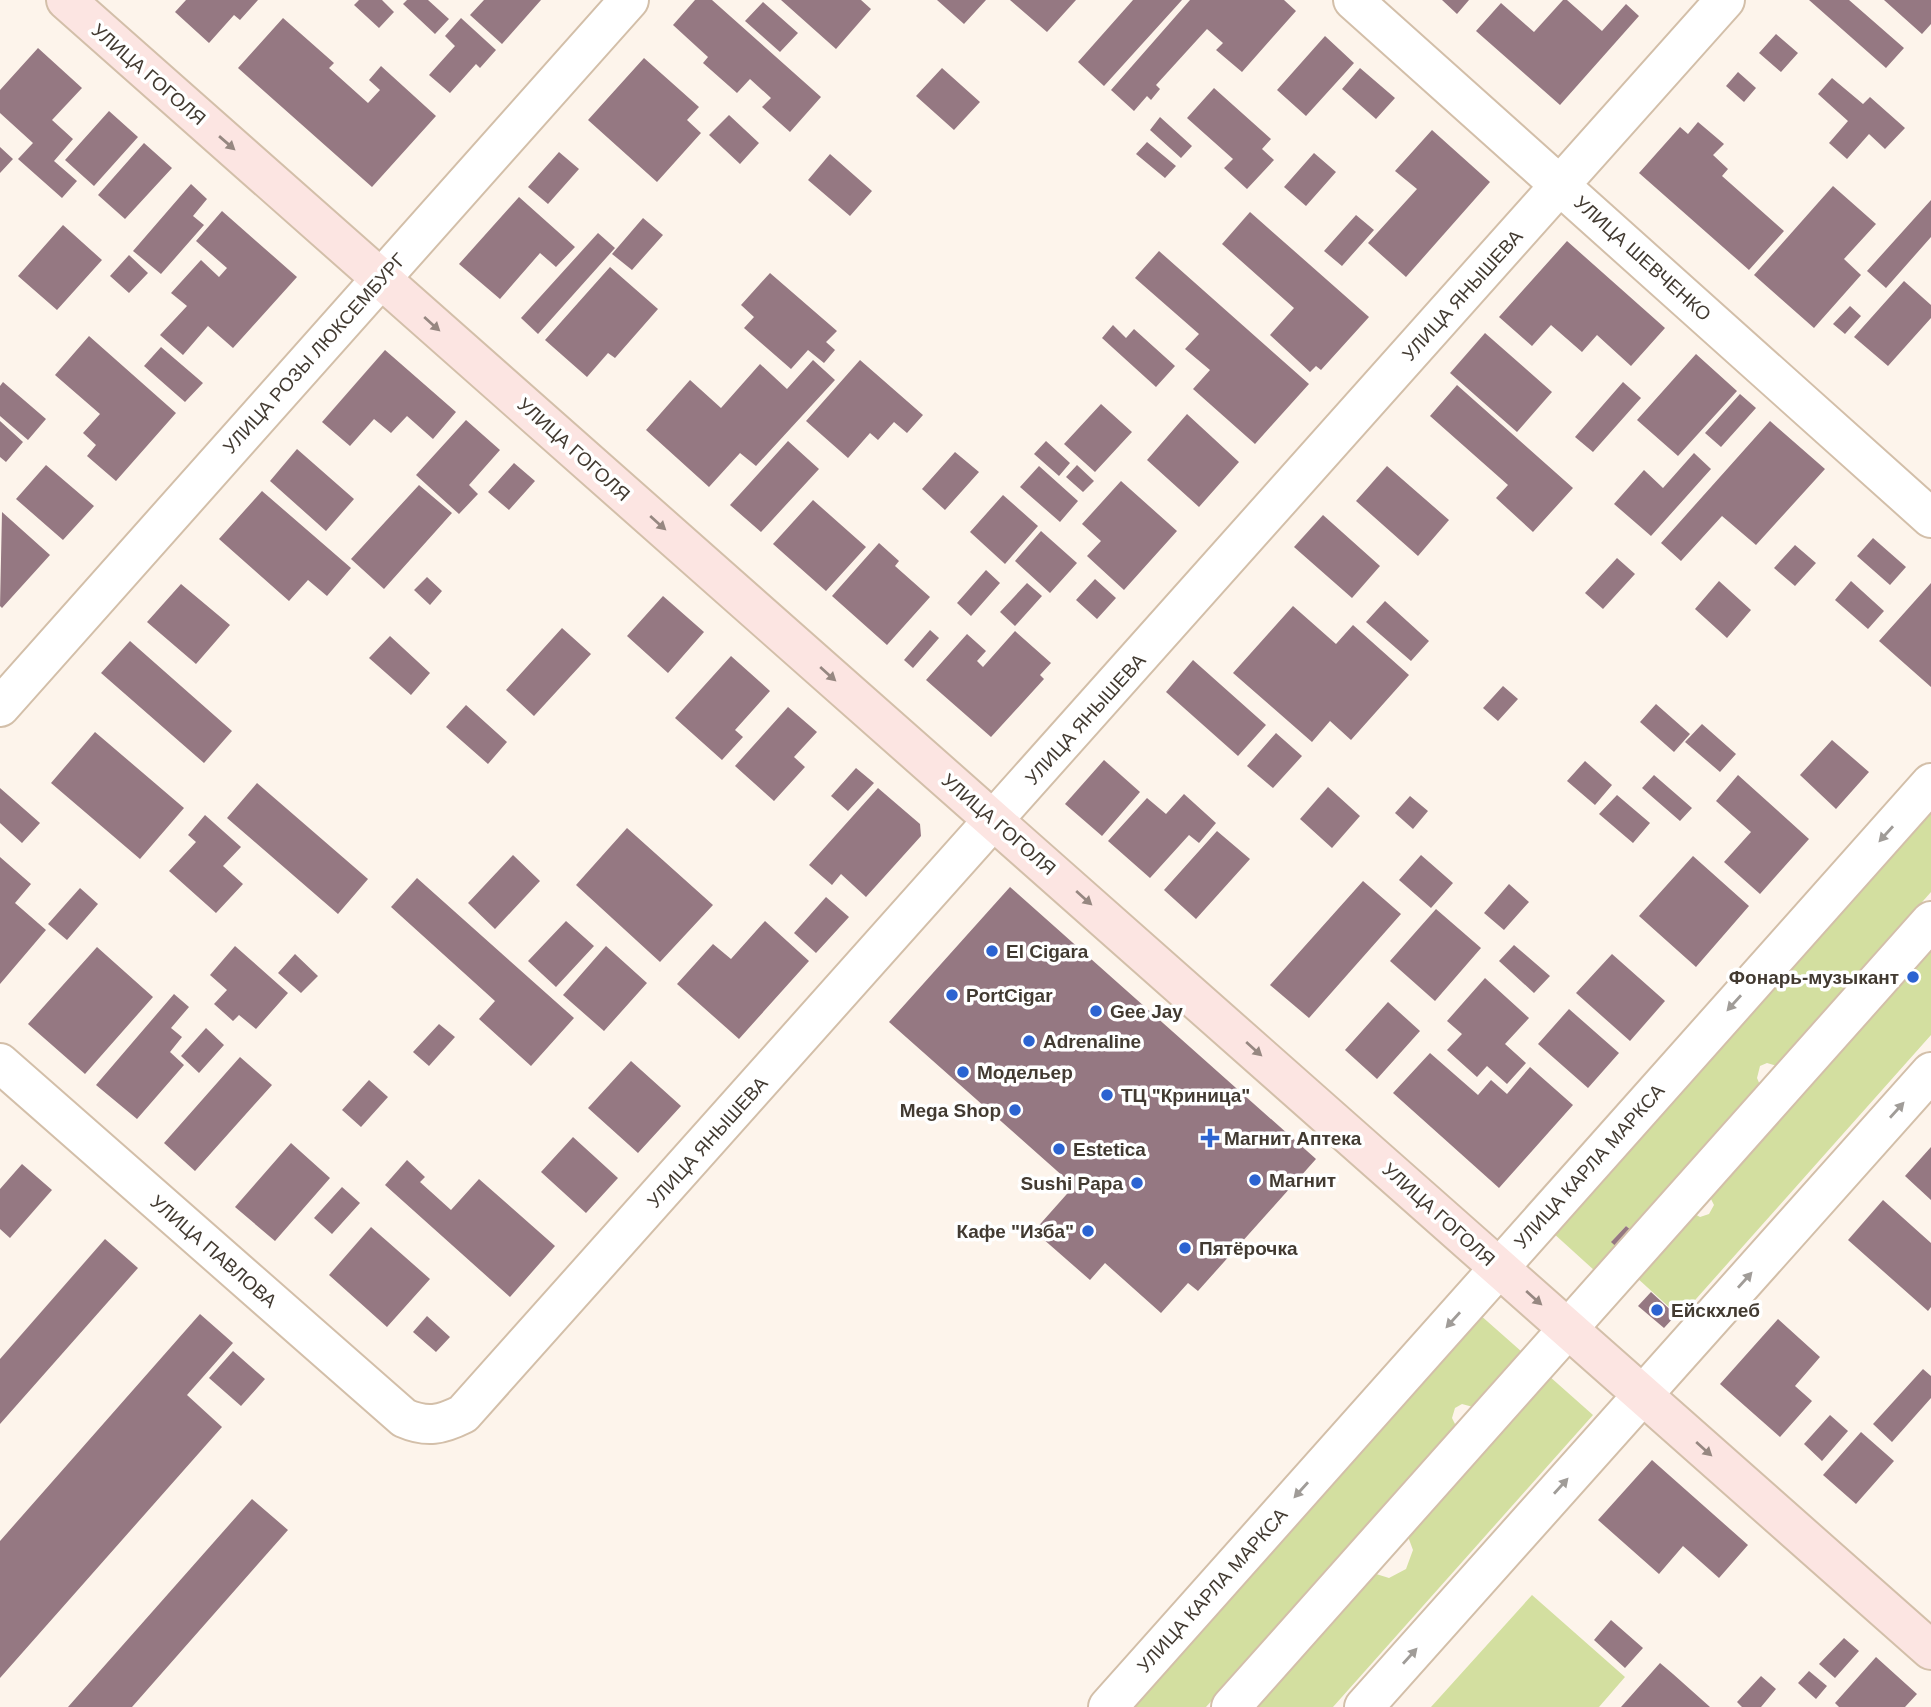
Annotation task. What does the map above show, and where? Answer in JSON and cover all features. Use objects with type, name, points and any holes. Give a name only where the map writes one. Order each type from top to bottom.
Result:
[{"type":"street","name":"УЛИЦА ГОГОЛЯ","points":[[66,0],[1931,1650]]},
{"type":"street","name":"УЛИЦА РОЗЫ ЛЮКСЕМБУРГ","points":[[0,707],[629,0]]},
{"type":"street","name":"УЛИЦА ШЕВЧЕНКО","points":[[1353,0],[1931,518]]},
{"type":"street","name":"УЛИЦА ЯНЫШЕВА","points":[[436,1425],[463,1414],[996,820],[1725,0]]},
{"type":"street","name":"УЛИЦА КАРЛА МАРКСА","points":[[1108,1707],[1931,783]]},
{"type":"street","points":[[1231,1707],[1931,921]]},
{"type":"street","name":"УЛИЦА ПАВЛОВА","points":[[0,1063],[404,1418],[419,1424],[436,1425]]},
{"type":"street","points":[[1364,1707],[1931,1072]]},
{"type":"green space","points":[[1931,806],[1931,892],[1777,1066],[1767,1063],[1760,1066],[1757,1078],[1760,1085],[1631,1230],[1626,1226],[1612,1241],[1616,1246],[1595,1271],[1552,1232]]},
{"type":"green space","points":[[1931,946],[1931,1035],[1680,1317],[1636,1277],[1693,1213],[1700,1217],[1709,1214],[1714,1205],[1709,1195]]},
{"type":"green space","points":[[1479,1314],[1522,1352],[1473,1407],[1462,1404],[1455,1408],[1452,1418],[1456,1426],[1206,1707],[1129,1707]]},
{"type":"green space","points":[[1549,1376],[1593,1415],[1333,1707],[1253,1707],[1373,1573],[1389,1578],[1406,1569],[1413,1550],[1407,1534]]},
{"type":"green space","points":[[1532,1595],[1625,1677],[1599,1707],[1431,1707]]},
{"type":"building","points":[[186,0],[258,0],[240,20],[234,15],[209,43],[175,12]]},
{"type":"building","points":[[359,0],[382,0],[394,12],[379,28],[354,5]]},
{"type":"building","points":[[407,0],[428,0],[449,19],[435,34],[403,4]]},
{"type":"building","points":[[484,0],[541,0],[502,44],[470,15]]},
{"type":"building","points":[[695,0],[712,0],[821,97],[790,132],[762,107],[771,98],[750,79],[737,93],[703,63],[708,57],[673,25]]},
{"type":"building","points":[[781,0],[861,0],[871,9],[836,49]]},
{"type":"building","points":[[937,0],[986,0],[964,24]]},
{"type":"building","points":[[1010,0],[1076,0],[1047,32]]},
{"type":"building","points":[[1133,0],[1182,0],[1104,86],[1078,62]]},
{"type":"building","points":[[1190,0],[1284,0],[1296,11],[1242,72],[1216,50],[1223,43],[1207,29],[1156,85],[1160,89],[1151,100],[1147,96],[1134,111],[1111,90]]},
{"type":"building","points":[[1442,0],[1469,0],[1457,14]]},
{"type":"building","points":[[1563,0],[1567,0],[1602,31],[1626,4],[1639,16],[1560,105],[1476,31],[1501,3],[1534,32]]},
{"type":"building","points":[[1809,0],[1849,0],[1904,48],[1886,68]]},
{"type":"building","points":[[1884,0],[1931,0],[1931,24],[1922,34]]},
{"type":"building","points":[[763,2],[798,33],[780,52],[745,21]]},
{"type":"building","points":[[283,18],[334,63],[329,68],[368,103],[380,90],[369,80],[381,66],[436,116],[372,187],[238,68]]},
{"type":"building","points":[[461,18],[496,50],[480,68],[476,64],[450,93],[429,75],[455,46],[445,36]]},
{"type":"building","points":[[1776,34],[1798,53],[1781,72],[1759,53]]},
{"type":"building","points":[[1325,36],[1354,63],[1306,116],[1277,90]]},
{"type":"building","points":[[38,48],[82,88],[52,120],[73,139],[54,161],[77,181],[62,198],[18,159],[33,143],[0,113],[0,90]]},
{"type":"building","points":[[644,58],[699,107],[687,120],[701,133],[657,182],[588,120]]},
{"type":"building","points":[[942,68],[980,102],[954,130],[916,96]]},
{"type":"building","points":[[1360,68],[1395,98],[1376,119],[1342,89]]},
{"type":"building","points":[[1738,72],[1756,88],[1744,102],[1726,86]]},
{"type":"building","points":[[1832,78],[1863,104],[1870,97],[1905,128],[1885,149],[1869,134],[1847,159],[1829,143],[1848,121],[1818,94]]},
{"type":"building","points":[[1214,88],[1271,139],[1262,149],[1274,160],[1247,189],[1224,168],[1233,159],[1187,118]]},
{"type":"building","points":[[109,111],[138,137],[94,186],[65,160]]},
{"type":"building","points":[[729,115],[759,143],[740,164],[709,135]]},
{"type":"building","points":[[1160,117],[1192,146],[1181,158],[1150,130]]},
{"type":"building","points":[[1698,122],[1724,144],[1713,155],[1728,169],[1722,176],[1784,231],[1749,270],[1639,173],[1680,127],[1688,134]]},
{"type":"building","points":[[1432,130],[1490,182],[1406,277],[1368,243],[1417,189],[1395,171]]},
{"type":"building","points":[[1147,142],[1176,166],[1165,178],[1136,154]]},
{"type":"building","points":[[144,143],[172,168],[125,219],[98,195]]},
{"type":"building","points":[[0,147],[13,159],[0,173]]},
{"type":"building","points":[[559,152],[579,169],[548,204],[528,187]]},
{"type":"building","points":[[1314,153],[1336,172],[1306,206],[1284,187]]},
{"type":"building","points":[[830,154],[872,191],[850,216],[808,180]]},
{"type":"building","points":[[191,184],[207,199],[193,216],[204,225],[161,274],[133,251]]},
{"type":"building","points":[[1833,186],[1876,224],[1844,259],[1861,275],[1814,328],[1754,275]]},
{"type":"building","points":[[519,197],[575,247],[556,267],[540,253],[500,299],[459,264]]},
{"type":"building","points":[[1931,200],[1931,237],[1886,288],[1867,271]]},
{"type":"building","points":[[222,211],[297,277],[233,348],[208,326],[183,355],[160,335],[187,306],[171,293],[201,260],[219,277],[227,268],[196,241]]},
{"type":"building","points":[[1250,212],[1369,317],[1321,370],[1316,366],[1310,372],[1270,335],[1294,308],[1222,244]]},
{"type":"building","points":[[1356,215],[1374,230],[1342,266],[1324,251]]},
{"type":"building","points":[[643,218],[663,235],[632,270],[612,254]]},
{"type":"building","points":[[63,225],[102,260],[57,310],[18,276]]},
{"type":"building","points":[[598,233],[615,248],[538,334],[521,318]]},
{"type":"building","points":[[1567,241],[1665,328],[1631,366],[1597,335],[1582,352],[1551,325],[1532,346],[1499,317]]},
{"type":"building","points":[[1159,251],[1309,384],[1255,444],[1193,389],[1210,370],[1185,349],[1199,334],[1135,278]]},
{"type":"building","points":[[129,255],[148,273],[129,293],[110,276]]},
{"type":"building","points":[[610,267],[658,309],[615,358],[608,353],[587,377],[545,340]]},
{"type":"building","points":[[770,273],[837,331],[826,342],[835,350],[824,363],[808,350],[791,369],[744,328],[754,317],[741,305]]},
{"type":"building","points":[[1904,281],[1931,305],[1931,318],[1888,366],[1854,337]]},
{"type":"building","points":[[1850,306],[1861,316],[1845,334],[1833,324]]},
{"type":"building","points":[[1113,325],[1126,338],[1134,329],[1175,366],[1156,387],[1102,338]]},
{"type":"building","points":[[1485,333],[1552,392],[1517,432],[1450,373]]},
{"type":"building","points":[[89,336],[176,413],[116,481],[87,456],[96,445],[83,433],[100,414],[55,375]]},
{"type":"building","points":[[161,347],[203,383],[185,402],[144,366]]},
{"type":"building","points":[[385,350],[456,412],[433,439],[407,416],[391,433],[374,419],[350,446],[322,422]]},
{"type":"building","points":[[1696,354],[1737,391],[1678,456],[1637,420]]},
{"type":"building","points":[[813,360],[835,380],[756,466],[740,453],[709,487],[646,430],[690,380],[721,408],[760,364],[787,389]]},
{"type":"building","points":[[860,360],[923,415],[907,433],[894,422],[878,440],[870,433],[848,458],[806,421]]},
{"type":"building","points":[[3,382],[46,419],[28,440],[0,416],[0,386]]},
{"type":"building","points":[[1623,382],[1641,398],[1593,452],[1575,437]]},
{"type":"building","points":[[1457,385],[1573,488],[1533,532],[1496,498],[1508,485],[1430,416]]},
{"type":"building","points":[[1740,394],[1756,408],[1721,447],[1705,433]]},
{"type":"building","points":[[1101,404],[1132,432],[1095,472],[1064,444]]},
{"type":"building","points":[[1187,414],[1239,462],[1199,507],[1147,460]]},
{"type":"building","points":[[466,420],[500,450],[469,485],[478,494],[459,514],[416,475]]},
{"type":"building","points":[[0,421],[23,442],[6,462],[0,457]]},
{"type":"building","points":[[1770,421],[1825,469],[1756,545],[1722,516],[1681,561],[1661,543]]},
{"type":"building","points":[[788,441],[819,469],[761,532],[730,505]]},
{"type":"building","points":[[1046,441],[1070,463],[1059,476],[1034,454]]},
{"type":"building","points":[[297,449],[354,499],[326,531],[270,481]]},
{"type":"building","points":[[955,452],[979,472],[945,510],[922,489]]},
{"type":"building","points":[[1694,453],[1711,469],[1651,536],[1614,504],[1644,470],[1663,488]]},
{"type":"building","points":[[514,463],[535,481],[509,510],[488,492]]},
{"type":"building","points":[[46,465],[94,506],[63,540],[16,499]]},
{"type":"building","points":[[1077,465],[1094,481],[1083,492],[1066,477]]},
{"type":"building","points":[[1039,466],[1078,501],[1060,522],[1020,487]]},
{"type":"building","points":[[1387,466],[1449,520],[1418,556],[1356,501]]},
{"type":"building","points":[[1121,481],[1177,531],[1124,590],[1087,556],[1101,541],[1082,524]]},
{"type":"building","points":[[419,485],[452,513],[384,589],[351,559]]},
{"type":"building","points":[[262,491],[351,568],[327,596],[308,580],[289,601],[219,539]]},
{"type":"building","points":[[1003,495],[1038,526],[1005,564],[970,532]]},
{"type":"building","points":[[813,500],[866,547],[826,591],[773,544]]},
{"type":"building","points":[[2,512],[50,555],[2,608],[0,606]]},
{"type":"building","points":[[1323,515],[1380,566],[1352,598],[1294,547]]},
{"type":"building","points":[[1041,531],[1077,563],[1050,593],[1015,561]]},
{"type":"building","points":[[1873,538],[1906,567],[1890,585],[1857,556]]},
{"type":"building","points":[[879,543],[899,561],[895,566],[930,597],[887,645],[832,596]]},
{"type":"building","points":[[1795,545],[1816,563],[1795,586],[1774,568]]},
{"type":"building","points":[[1617,558],[1635,574],[1603,609],[1585,593]]},
{"type":"building","points":[[986,570],[1000,583],[971,616],[957,603]]},
{"type":"building","points":[[427,577],[442,591],[430,605],[414,590]]},
{"type":"building","points":[[1095,579],[1116,598],[1097,619],[1076,600]]},
{"type":"building","points":[[1719,581],[1751,610],[1727,638],[1695,609]]},
{"type":"building","points":[[1851,581],[1884,611],[1868,629],[1835,600]]},
{"type":"building","points":[[1027,583],[1042,596],[1015,626],[1000,612]]},
{"type":"building","points":[[1931,583],[1931,687],[1879,641]]},
{"type":"building","points":[[181,584],[230,625],[196,664],[147,622]]},
{"type":"building","points":[[663,596],[704,632],[668,673],[627,636]]},
{"type":"building","points":[[1385,601],[1429,641],[1411,661],[1366,622]]},
{"type":"building","points":[[1293,606],[1336,644],[1353,625],[1409,675],[1351,740],[1330,721],[1312,742],[1233,673]]},
{"type":"building","points":[[562,628],[591,654],[534,716],[506,690]]},
{"type":"building","points":[[930,630],[939,638],[913,668],[904,660]]},
{"type":"building","points":[[1015,631],[1051,663],[1040,675],[1044,679],[991,737],[926,680],[967,634],[986,651],[977,661],[983,667]]},
{"type":"building","points":[[390,636],[430,673],[411,695],[369,658]]},
{"type":"building","points":[[130,641],[232,731],[204,763],[101,673]]},
{"type":"building","points":[[731,656],[770,691],[735,730],[743,737],[722,760],[675,718]]},
{"type":"building","points":[[1193,660],[1266,725],[1238,756],[1166,692]]},
{"type":"building","points":[[1503,686],[1518,699],[1498,721],[1483,708]]},
{"type":"building","points":[[1656,704],[1690,734],[1674,752],[1640,722]]},
{"type":"building","points":[[466,705],[507,742],[488,764],[446,727]]},
{"type":"building","points":[[788,707],[817,732],[794,757],[805,767],[774,801],[735,766]]},
{"type":"building","points":[[1702,724],[1736,754],[1720,772],[1685,742]]},
{"type":"building","points":[[95,732],[184,808],[140,859],[51,783]]},
{"type":"building","points":[[1276,733],[1302,756],[1273,788],[1247,766]]},
{"type":"building","points":[[1832,740],[1869,772],[1836,809],[1800,775]]},
{"type":"building","points":[[1104,760],[1140,792],[1102,836],[1065,804]]},
{"type":"building","points":[[1585,761],[1612,785],[1595,805],[1567,781]]},
{"type":"building","points":[[856,768],[874,783],[848,811],[831,796]]},
{"type":"building","points":[[1654,775],[1692,808],[1680,821],[1642,788]]},
{"type":"building","points":[[1738,775],[1809,839],[1760,894],[1724,862],[1751,832],[1716,801]]},
{"type":"building","points":[[257,783],[368,879],[338,914],[227,818]]},
{"type":"building","points":[[1328,787],[1360,816],[1332,848],[1300,819]]},
{"type":"building","points":[[0,788],[40,823],[22,843],[0,823]]},
{"type":"building","points":[[878,788],[920,824],[921,836],[866,897],[841,874],[832,885],[809,865]]},
{"type":"building","points":[[1184,794],[1216,823],[1199,843],[1189,835],[1150,878],[1108,841],[1147,798],[1166,814]]},
{"type":"building","points":[[1617,795],[1650,823],[1633,843],[1599,814]]},
{"type":"building","points":[[1410,796],[1428,811],[1413,829],[1395,813]]},
{"type":"building","points":[[205,815],[241,847],[223,866],[243,884],[216,913],[169,871],[196,842],[188,835]]},
{"type":"building","points":[[627,828],[713,905],[660,962],[576,885]]},
{"type":"building","points":[[1217,831],[1250,859],[1196,919],[1164,890]]},
{"type":"building","points":[[513,855],[540,881],[495,929],[468,903]]},
{"type":"building","points":[[1421,855],[1453,883],[1431,908],[1399,880]]},
{"type":"building","points":[[1693,856],[1749,906],[1696,967],[1639,916]]},
{"type":"building","points":[[0,857],[31,884],[15,903],[46,930],[0,984]]},
{"type":"building","points":[[417,878],[574,1018],[531,1066],[479,1019],[495,1001],[391,907]]},
{"type":"building","points":[[1363,881],[1401,914],[1309,1018],[1270,985]]},
{"type":"building","points":[[1509,884],[1529,902],[1504,930],[1484,913]]},
{"type":"building","points":[[1010,887],[1316,1159],[1198,1291],[1188,1283],[1161,1313],[1105,1263],[1090,1280],[1034,1231],[1074,1186],[889,1022]]},
{"type":"building","points":[[80,888],[98,904],[67,940],[48,924]]},
{"type":"building","points":[[826,897],[849,917],[816,953],[794,933]]},
{"type":"building","points":[[1436,909],[1481,948],[1435,1001],[1390,961]]},
{"type":"building","points":[[566,921],[594,946],[556,987],[528,961]]},
{"type":"building","points":[[765,921],[809,961],[739,1039],[677,984],[713,944],[731,959]]},
{"type":"building","points":[[1514,945],[1550,976],[1534,993],[1499,961]]},
{"type":"building","points":[[235,946],[288,993],[256,1029],[239,1015],[233,1021],[214,1004],[227,990],[210,975]]},
{"type":"building","points":[[606,946],[647,983],[604,1031],[563,995]]},
{"type":"building","points":[[97,947],[153,997],[85,1074],[28,1024]]},
{"type":"building","points":[[295,954],[318,976],[301,993],[278,973]]},
{"type":"building","points":[[1612,954],[1665,1001],[1630,1041],[1576,993]]},
{"type":"building","points":[[1485,978],[1529,1018],[1505,1044],[1526,1063],[1507,1084],[1487,1066],[1477,1077],[1447,1050],[1462,1034],[1447,1021]]},
{"type":"building","points":[[174,994],[189,1007],[171,1028],[182,1037],[170,1052],[184,1065],[137,1119],[96,1085]]},
{"type":"building","points":[[1388,1002],[1420,1031],[1377,1079],[1345,1050]]},
{"type":"building","points":[[1569,1009],[1619,1053],[1588,1088],[1538,1044]]},
{"type":"building","points":[[439,1024],[455,1037],[429,1066],[413,1052]]},
{"type":"building","points":[[206,1028],[224,1045],[199,1073],[181,1056]]},
{"type":"building","points":[[1430,1053],[1478,1095],[1491,1080],[1507,1094],[1530,1067],[1573,1105],[1499,1188],[1393,1093]]},
{"type":"building","points":[[240,1057],[272,1085],[195,1171],[164,1143]]},
{"type":"building","points":[[631,1061],[681,1106],[638,1153],[588,1108]]},
{"type":"building","points":[[369,1080],[388,1097],[361,1127],[342,1110]]},
{"type":"building","points":[[573,1137],[618,1178],[586,1213],[541,1172]]},
{"type":"building","points":[[291,1143],[330,1178],[275,1241],[235,1207]]},
{"type":"building","points":[[1931,1147],[1931,1200],[1905,1176]]},
{"type":"building","points":[[407,1160],[425,1177],[420,1182],[451,1210],[479,1179],[555,1246],[510,1297],[385,1185]]},
{"type":"building","points":[[22,1164],[52,1190],[10,1238],[0,1229],[0,1189]]},
{"type":"building","points":[[342,1187],[360,1203],[332,1234],[314,1218]]},
{"type":"building","points":[[1883,1200],[1931,1243],[1931,1307],[1928,1311],[1848,1240]]},
{"type":"building","points":[[1626,1226],[1637,1235],[1622,1252],[1611,1242]]},
{"type":"building","points":[[371,1227],[430,1279],[387,1327],[329,1275]]},
{"type":"building","points":[[105,1239],[138,1268],[0,1424],[0,1359]]},
{"type":"building","name":"Ейскхлеб","points":[[1651,1292],[1676,1315],[1664,1328],[1638,1306]]},
{"type":"building","points":[[200,1314],[233,1343],[187,1395],[222,1427],[0,1678],[0,1541]]},
{"type":"building","points":[[427,1316],[450,1337],[436,1352],[413,1332]]},
{"type":"building","points":[[1778,1319],[1820,1357],[1795,1386],[1812,1401],[1780,1437],[1720,1384]]},
{"type":"building","points":[[233,1351],[265,1379],[241,1406],[209,1378]]},
{"type":"building","points":[[1923,1369],[1931,1376],[1931,1398],[1892,1442],[1873,1424]]},
{"type":"building","points":[[1830,1415],[1848,1431],[1822,1461],[1804,1444]]},
{"type":"building","points":[[1861,1432],[1894,1461],[1856,1504],[1823,1475]]},
{"type":"building","points":[[1652,1460],[1748,1545],[1719,1578],[1683,1546],[1659,1574],[1598,1520]]},
{"type":"building","points":[[252,1499],[288,1530],[132,1707],[68,1707]]},
{"type":"building","points":[[1611,1620],[1643,1648],[1625,1668],[1594,1640]]},
{"type":"building","points":[[1844,1638],[1859,1651],[1835,1678],[1819,1664]]},
{"type":"building","points":[[1876,1657],[1917,1694],[1905,1707],[1839,1707],[1835,1703]]},
{"type":"building","points":[[1660,1663],[1673,1674],[1710,1707],[1621,1707]]},
{"type":"building","points":[[1809,1671],[1827,1686],[1816,1699],[1798,1683]]},
{"type":"building","points":[[1761,1676],[1776,1689],[1761,1707],[1742,1707],[1737,1702]]},
{"type":"place","name":"El Cigara","points":[[992,951]]},
{"type":"place","name":"Фонарь-музыкант","points":[[1913,977]]},
{"type":"place","name":"PortCigar","points":[[952,995]]},
{"type":"place","name":"Gee Jay","points":[[1096,1011]]},
{"type":"place","name":"Аdrenaline","points":[[1029,1041]]},
{"type":"place","name":"Модельер","points":[[963,1072]]},
{"type":"place","name":"ТЦ \"Криница\"","points":[[1107,1095]]},
{"type":"place","name":"Mega Shop","points":[[1015,1110]]},
{"type":"place","name":"Магнит Аптека","points":[[1210,1138]]},
{"type":"place","name":"Estetica","points":[[1059,1149]]},
{"type":"place","name":"Магнит","points":[[1255,1180]]},
{"type":"place","name":"Sushi Papa","points":[[1137,1183]]},
{"type":"place","name":"Кафе \"Изба\"","points":[[1088,1231]]},
{"type":"place","name":"Пятёрочка","points":[[1185,1248]]},
{"type":"place","name":"Ейскхлеб","points":[[1657,1310]]}]
